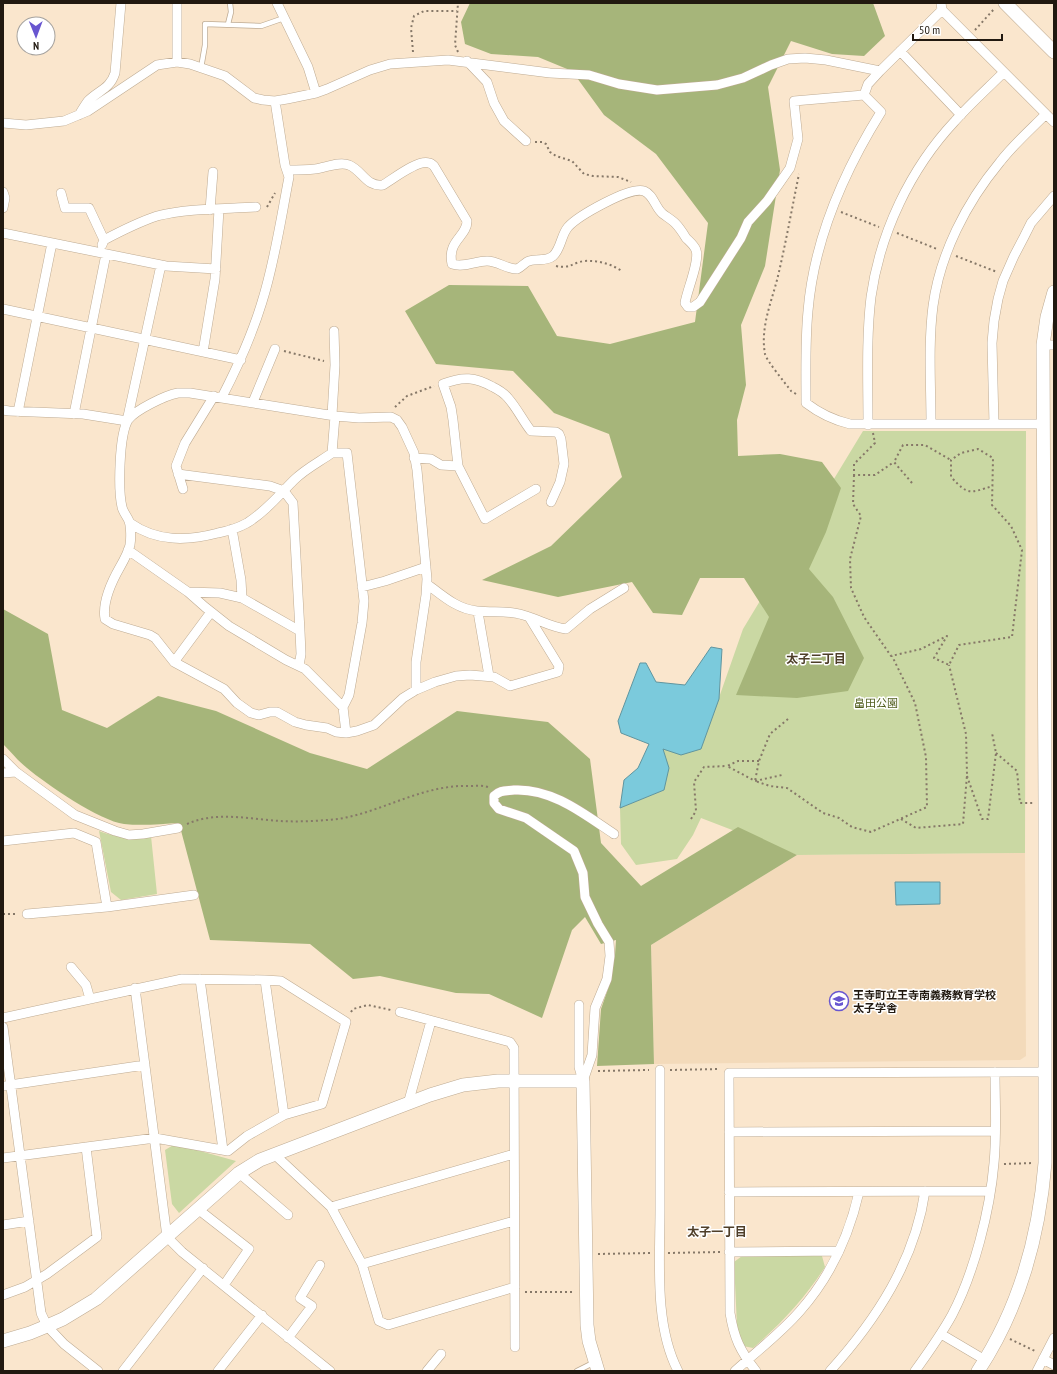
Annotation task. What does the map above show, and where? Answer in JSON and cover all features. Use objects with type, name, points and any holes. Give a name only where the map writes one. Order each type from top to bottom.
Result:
[{"type":"street","points":[[79,116],[89,100],[109,86],[113,81],[121,3]]},
{"type":"street","points":[[177,3],[177,62]]},
{"type":"street","points":[[277,3],[308,67],[316,93]]},
{"type":"street","points":[[1005,3],[1054,52]]},
{"type":"street","points":[[864,95],[868,84],[941,6],[969,37],[1054,122]]},
{"type":"street","points":[[900,51],[961,115]]},
{"type":"street","points":[[3,123],[26,125],[54,123],[79,116],[157,65],[177,62],[190,64],[225,76],[254,98],[263,100],[287,99],[316,93],[370,70],[390,64],[413,61],[466,61],[550,73],[589,75],[619,84],[657,90],[717,85],[743,78],[788,59],[805,58],[826,60],[880,71]]},
{"type":"street","points":[[466,61],[487,82],[494,103],[504,121],[526,141]]},
{"type":"street","points":[[871,425],[868,347],[871,298],[879,261],[892,219],[920,167],[935,145],[961,115],[1004,72]]},
{"type":"street","points":[[287,170],[314,170],[346,164],[351,165],[368,181],[377,186],[383,185],[416,165],[423,162],[430,163],[434,166],[467,221],[467,226],[451,251],[452,264],[458,266],[487,261],[495,262],[511,269],[517,269],[531,260],[548,259],[554,255],[569,226],[577,220],[596,207],[619,197],[643,191],[650,195],[657,208],[675,223],[687,239],[694,245],[697,252],[696,263],[685,303],[688,307],[693,307],[700,302],[737,244],[748,222],[767,201],[790,168],[798,139],[794,100],[864,95],[881,112],[848,170],[832,208],[815,263],[811,286],[807,332],[806,403],[822,414],[840,422],[850,424],[1044,424]]},
{"type":"street","points":[[183,489],[176,466],[186,444],[241,360],[263,301],[289,177],[285,165],[275,100]]},
{"type":"street","points":[[931,424],[931,329],[939,279],[947,253],[971,201],[984,182],[1000,161],[1046,114]]},
{"type":"street","points":[[203,352],[211,310],[216,269],[213,172]]},
{"type":"street","points":[[3,192],[5,198],[3,208]]},
{"type":"street","points":[[61,193],[65,208],[88,208],[104,240],[104,253],[74,414]]},
{"type":"street","points":[[994,424],[992,343],[998,299],[1014,256],[1031,223],[1054,196]]},
{"type":"street","points":[[104,240],[140,222],[157,216],[178,212],[256,207]]},
{"type":"street","points":[[3,233],[161,265],[216,269]]},
{"type":"street","points":[[18,412],[52,243]]},
{"type":"street","points":[[161,265],[124,435],[120,494],[122,509],[130,523],[140,530],[158,536],[177,539],[195,538],[232,529],[247,523],[275,500],[295,478],[332,453],[347,453],[364,601],[362,623],[349,695],[343,707],[346,732]]},
{"type":"street","points":[[941,1334],[982,1366],[999,1334],[1018,1291],[1032,1246],[1049,1163],[1045,1072],[1045,803],[1049,579],[1044,424],[1050,315],[1054,292]]},
{"type":"street","points":[[3,309],[241,360]]},
{"type":"street","points":[[332,453],[335,364],[334,331]]},
{"type":"street","points":[[253,402],[275,349]]},
{"type":"street","points":[[536,489],[485,520],[458,466],[451,407],[443,384],[455,379],[472,378],[482,381],[508,397],[531,431],[556,432],[559,434],[564,464],[560,482],[551,502]]},
{"type":"street","points":[[127,421],[138,410],[177,394],[190,393],[334,416],[359,418],[390,417],[397,420],[402,427],[417,470],[426,567],[427,584],[424,615],[416,662],[416,690]]},
{"type":"street","points":[[3,410],[74,414],[106,417],[127,421]]},
{"type":"street","points":[[414,458],[431,459],[441,465],[458,466]]},
{"type":"street","points":[[178,474],[270,486],[284,491],[292,503],[300,631],[299,666]]},
{"type":"street","points":[[130,523],[130,544],[109,590],[104,612],[105,619],[113,624],[150,635],[155,638],[174,662],[224,688],[237,703],[251,714],[259,715],[277,712],[295,722],[306,725],[346,732],[357,731],[374,725],[403,698],[416,690],[435,682],[456,676],[489,676],[494,677],[510,686],[558,672],[559,666],[529,617]]},
{"type":"street","points":[[232,529],[241,580],[242,598]]},
{"type":"street","points":[[128,550],[188,592],[229,626],[305,669],[343,707]]},
{"type":"street","points":[[362,586],[385,581],[426,567]]},
{"type":"street","points":[[427,584],[456,605],[466,609],[478,612],[507,612],[529,617],[556,628],[566,629],[590,609],[624,588]]},
{"type":"street","points":[[188,592],[220,593],[242,598],[300,631]]},
{"type":"street","points":[[174,662],[211,612]]},
{"type":"street","points":[[478,612],[489,676]]},
{"type":"street","points":[[3,759],[16,772],[76,815],[93,823],[115,831],[129,834],[143,834],[178,828]]},
{"type":"street","points":[[3,773],[16,772]]},
{"type":"street","points":[[583,1081],[592,1055],[595,1008],[607,979],[610,956],[609,942],[598,924],[585,897],[583,873],[574,851],[526,818],[499,809],[494,803],[494,796],[499,791],[522,790],[556,798],[581,812],[614,834]]},
{"type":"street","points":[[85,837],[93,823]]},
{"type":"street","points":[[3,841],[74,832],[96,842],[107,907]]},
{"type":"street","points":[[27,914],[107,907],[194,895]]},
{"type":"street","points":[[71,967],[86,985],[90,998]]},
{"type":"street","points":[[3,1018],[135,988],[182,979],[200,979],[281,981],[346,1022],[322,1104],[284,1115],[248,1136],[228,1151],[155,1138],[3,1158]]},
{"type":"street","points":[[200,979],[223,1150]]},
{"type":"street","points":[[265,980],[284,1115]]},
{"type":"street","points":[[135,988],[167,1237],[328,1370]]},
{"type":"street","points":[[579,1005],[579,1067],[583,1081],[587,1325],[597,1367]]},
{"type":"street","points":[[400,1012],[510,1042],[514,1048],[515,1347]]},
{"type":"street","points":[[408,1104],[431,1021]]},
{"type":"street","points":[[3,1027],[7,1085],[20,1156],[41,1313],[47,1326],[64,1344],[98,1371]]},
{"type":"street","points":[[7,1085],[145,1065]]},
{"type":"street","points":[[660,1070],[661,1311],[668,1346],[678,1371]]},
{"type":"street","points":[[915,1371],[941,1334],[962,1294],[972,1269],[990,1191],[994,1164],[995,1072]]},
{"type":"street","points":[[756,1371],[747,1360],[737,1342],[732,1325],[729,1297],[729,1073],[1045,1072]]},
{"type":"street","points":[[3,1341],[30,1333],[63,1319],[96,1299],[199,1210],[239,1173],[260,1160],[450,1088],[462,1085],[480,1082],[583,1081]]},
{"type":"street","points":[[729,1132],[995,1131]]},
{"type":"street","points":[[3,1295],[25,1287],[37,1280],[97,1237],[86,1147]]},
{"type":"street","points":[[274,1154],[331,1208],[362,1264],[379,1321],[388,1325],[515,1289]]},
{"type":"street","points":[[331,1208],[514,1154]]},
{"type":"street","points":[[239,1173],[288,1215]]},
{"type":"street","points":[[830,1371],[870,1322],[894,1285],[911,1246],[922,1208],[925,1191]]},
{"type":"street","points":[[729,1192],[990,1191]]},
{"type":"street","points":[[735,1371],[787,1325],[800,1311],[820,1284],[839,1251],[850,1226],[859,1192]]},
{"type":"street","points":[[199,1210],[249,1249],[224,1285]]},
{"type":"street","points":[[3,1225],[29,1221]]},
{"type":"street","points":[[362,1264],[514,1221]]},
{"type":"street","points":[[729,1252],[839,1251]]},
{"type":"street","points":[[288,1338],[312,1306],[300,1298],[320,1265]]},
{"type":"street","points":[[123,1371],[203,1268]]},
{"type":"street","points":[[218,1371],[262,1315]]},
{"type":"street","points":[[1037,1371],[1054,1338]]},
{"type":"street","points":[[432,1370],[441,1354]]},
{"type":"street","points":[[1044,1358],[1054,1365]]},
{"type":"lane","points":[[228,24],[230,3]]},
{"type":"lane","points":[[201,68],[205,45],[205,24],[261,26],[284,18]]},
{"type":"lane","points":[[577,1371],[597,1367]]},
{"type":"path","points":[[458,3],[456,45],[459,54],[466,61]]},
{"type":"path","points":[[969,37],[999,3]]},
{"type":"path","points":[[413,61],[411,28],[414,16],[424,11],[457,11]]},
{"type":"path","points":[[526,141],[542,142],[546,144],[550,152],[556,156],[572,161],[584,174],[593,176],[618,177],[636,183],[643,191]]},
{"type":"path","points":[[800,170],[788,231],[770,301],[765,329],[764,347],[765,356],[791,391],[806,403]]},
{"type":"path","points":[[266,208],[277,190]]},
{"type":"path","points":[[832,208],[1006,275]]},
{"type":"path","points":[[548,259],[556,266],[571,266],[576,263],[591,261],[612,265],[622,271]]},
{"type":"path","points":[[275,349],[335,364]]},
{"type":"path","points":[[390,417],[396,406],[407,396],[443,384]]},
{"type":"path","points":[[727,766],[755,781],[770,786],[787,788],[823,813],[839,818],[852,827],[871,832],[901,820],[927,807],[926,757],[915,703],[891,656],[864,617],[851,588],[850,559],[861,516],[853,504],[854,464],[875,443],[871,425]]},
{"type":"path","points":[[854,475],[875,475],[894,462],[903,445],[925,445],[951,460]]},
{"type":"path","points":[[901,820],[916,828],[963,824],[967,775],[966,734],[949,665],[959,645],[1012,637],[1022,550],[1011,526],[992,505],[993,458],[978,449],[961,453],[951,460]]},
{"type":"path","points":[[951,460],[951,477],[962,489],[971,492],[993,486]]},
{"type":"path","points":[[894,462],[912,483]]},
{"type":"path","points":[[891,656],[921,649],[947,636],[934,658],[949,665]]},
{"type":"path","points":[[755,781],[760,761],[770,734],[788,719]]},
{"type":"path","points":[[967,775],[982,819],[988,819],[996,753],[992,734]]},
{"type":"path","points":[[996,753],[1017,771],[1020,803],[1045,803]]},
{"type":"path","points":[[691,819],[696,811],[694,782],[704,767],[727,766],[738,761],[760,761]]},
{"type":"path","points":[[755,781],[782,775]]},
{"type":"path","points":[[178,828],[196,820],[210,817],[228,816],[293,821],[338,818],[369,812],[400,800],[436,789],[459,785],[485,786],[499,791]]},
{"type":"path","points":[[3,914],[27,914]]},
{"type":"path","points":[[346,1022],[353,1008],[368,1004],[400,1012]]},
{"type":"path","points":[[1008,1164],[1049,1163]]},
{"type":"path","points":[[678,1253],[708,1252]]},
{"type":"path","points":[[607,1254],[660,1253]]},
{"type":"path","points":[[515,1289],[586,1292]]},
{"type":"path","points":[[999,1334],[1044,1358]]},
{"type":"shaded area","name":"王寺町立王寺南義務教育学校 太子学舎","points":[[1025,853],[1026,1056],[1020,1060],[654,1064],[651,945],[797,855]]},
{"type":"green space","points":[[470,3],[873,3],[885,36],[864,56],[832,54],[791,41],[768,87],[780,170],[765,266],[741,325],[746,385],[737,420],[738,456],[780,454],[822,462],[841,488],[826,532],[809,569],[833,597],[864,658],[848,691],[797,698],[736,695],[769,617],[744,578],[700,578],[682,615],[653,613],[632,582],[558,597],[482,580],[551,546],[622,477],[609,434],[554,413],[513,371],[436,364],[405,311],[449,285],[528,286],[557,336],[610,344],[695,322],[708,223],[656,154],[604,115],[572,71],[538,57],[491,54],[465,44],[461,22]]},
{"type":"green space","name":"畠田公園","points":[[863,431],[1026,431],[1025,853],[797,855],[701,818],[693,835],[677,859],[636,865],[621,844],[620,808],[664,790],[662,749],[701,749],[743,629]]},
{"type":"green space","points":[[3,609],[48,634],[62,710],[107,728],[158,696],[216,711],[310,753],[367,769],[457,711],[548,722],[590,759],[601,843],[641,886],[738,827],[797,855],[651,945],[654,1064],[597,1066],[601,1009],[609,986],[615,955],[616,940],[601,944],[585,917],[572,930],[542,1018],[489,994],[456,993],[380,976],[353,979],[310,944],[210,940],[179,823],[145,825],[124,824],[101,816],[74,801],[36,775],[3,744]]},
{"type":"green space","points":[[99,831],[118,836],[151,836],[157,894],[121,900],[111,892]]},
{"type":"green space","points":[[175,1144],[236,1161],[179,1213],[172,1204],[165,1150]]},
{"type":"green space","points":[[742,1256],[822,1256],[825,1267],[792,1310],[753,1348],[743,1346],[737,1326],[734,1262]]},
{"type":"water","points":[[711,647],[722,649],[719,699],[701,749],[681,755],[663,749],[669,768],[664,790],[620,808],[624,780],[638,768],[649,744],[621,733],[618,721],[640,663],[646,663],[656,682],[685,685]]},
{"type":"water","points":[[895,882],[940,882],[940,904],[896,905]]},
{"type":"place","name":"王寺町立王寺南義務教育学校 太子学舎","points":[[839,1001]]},
{"type":"district","name":"太子二丁目","points":[[816,658]]},
{"type":"district","name":"太子一丁目","points":[[717,1231]]}]
